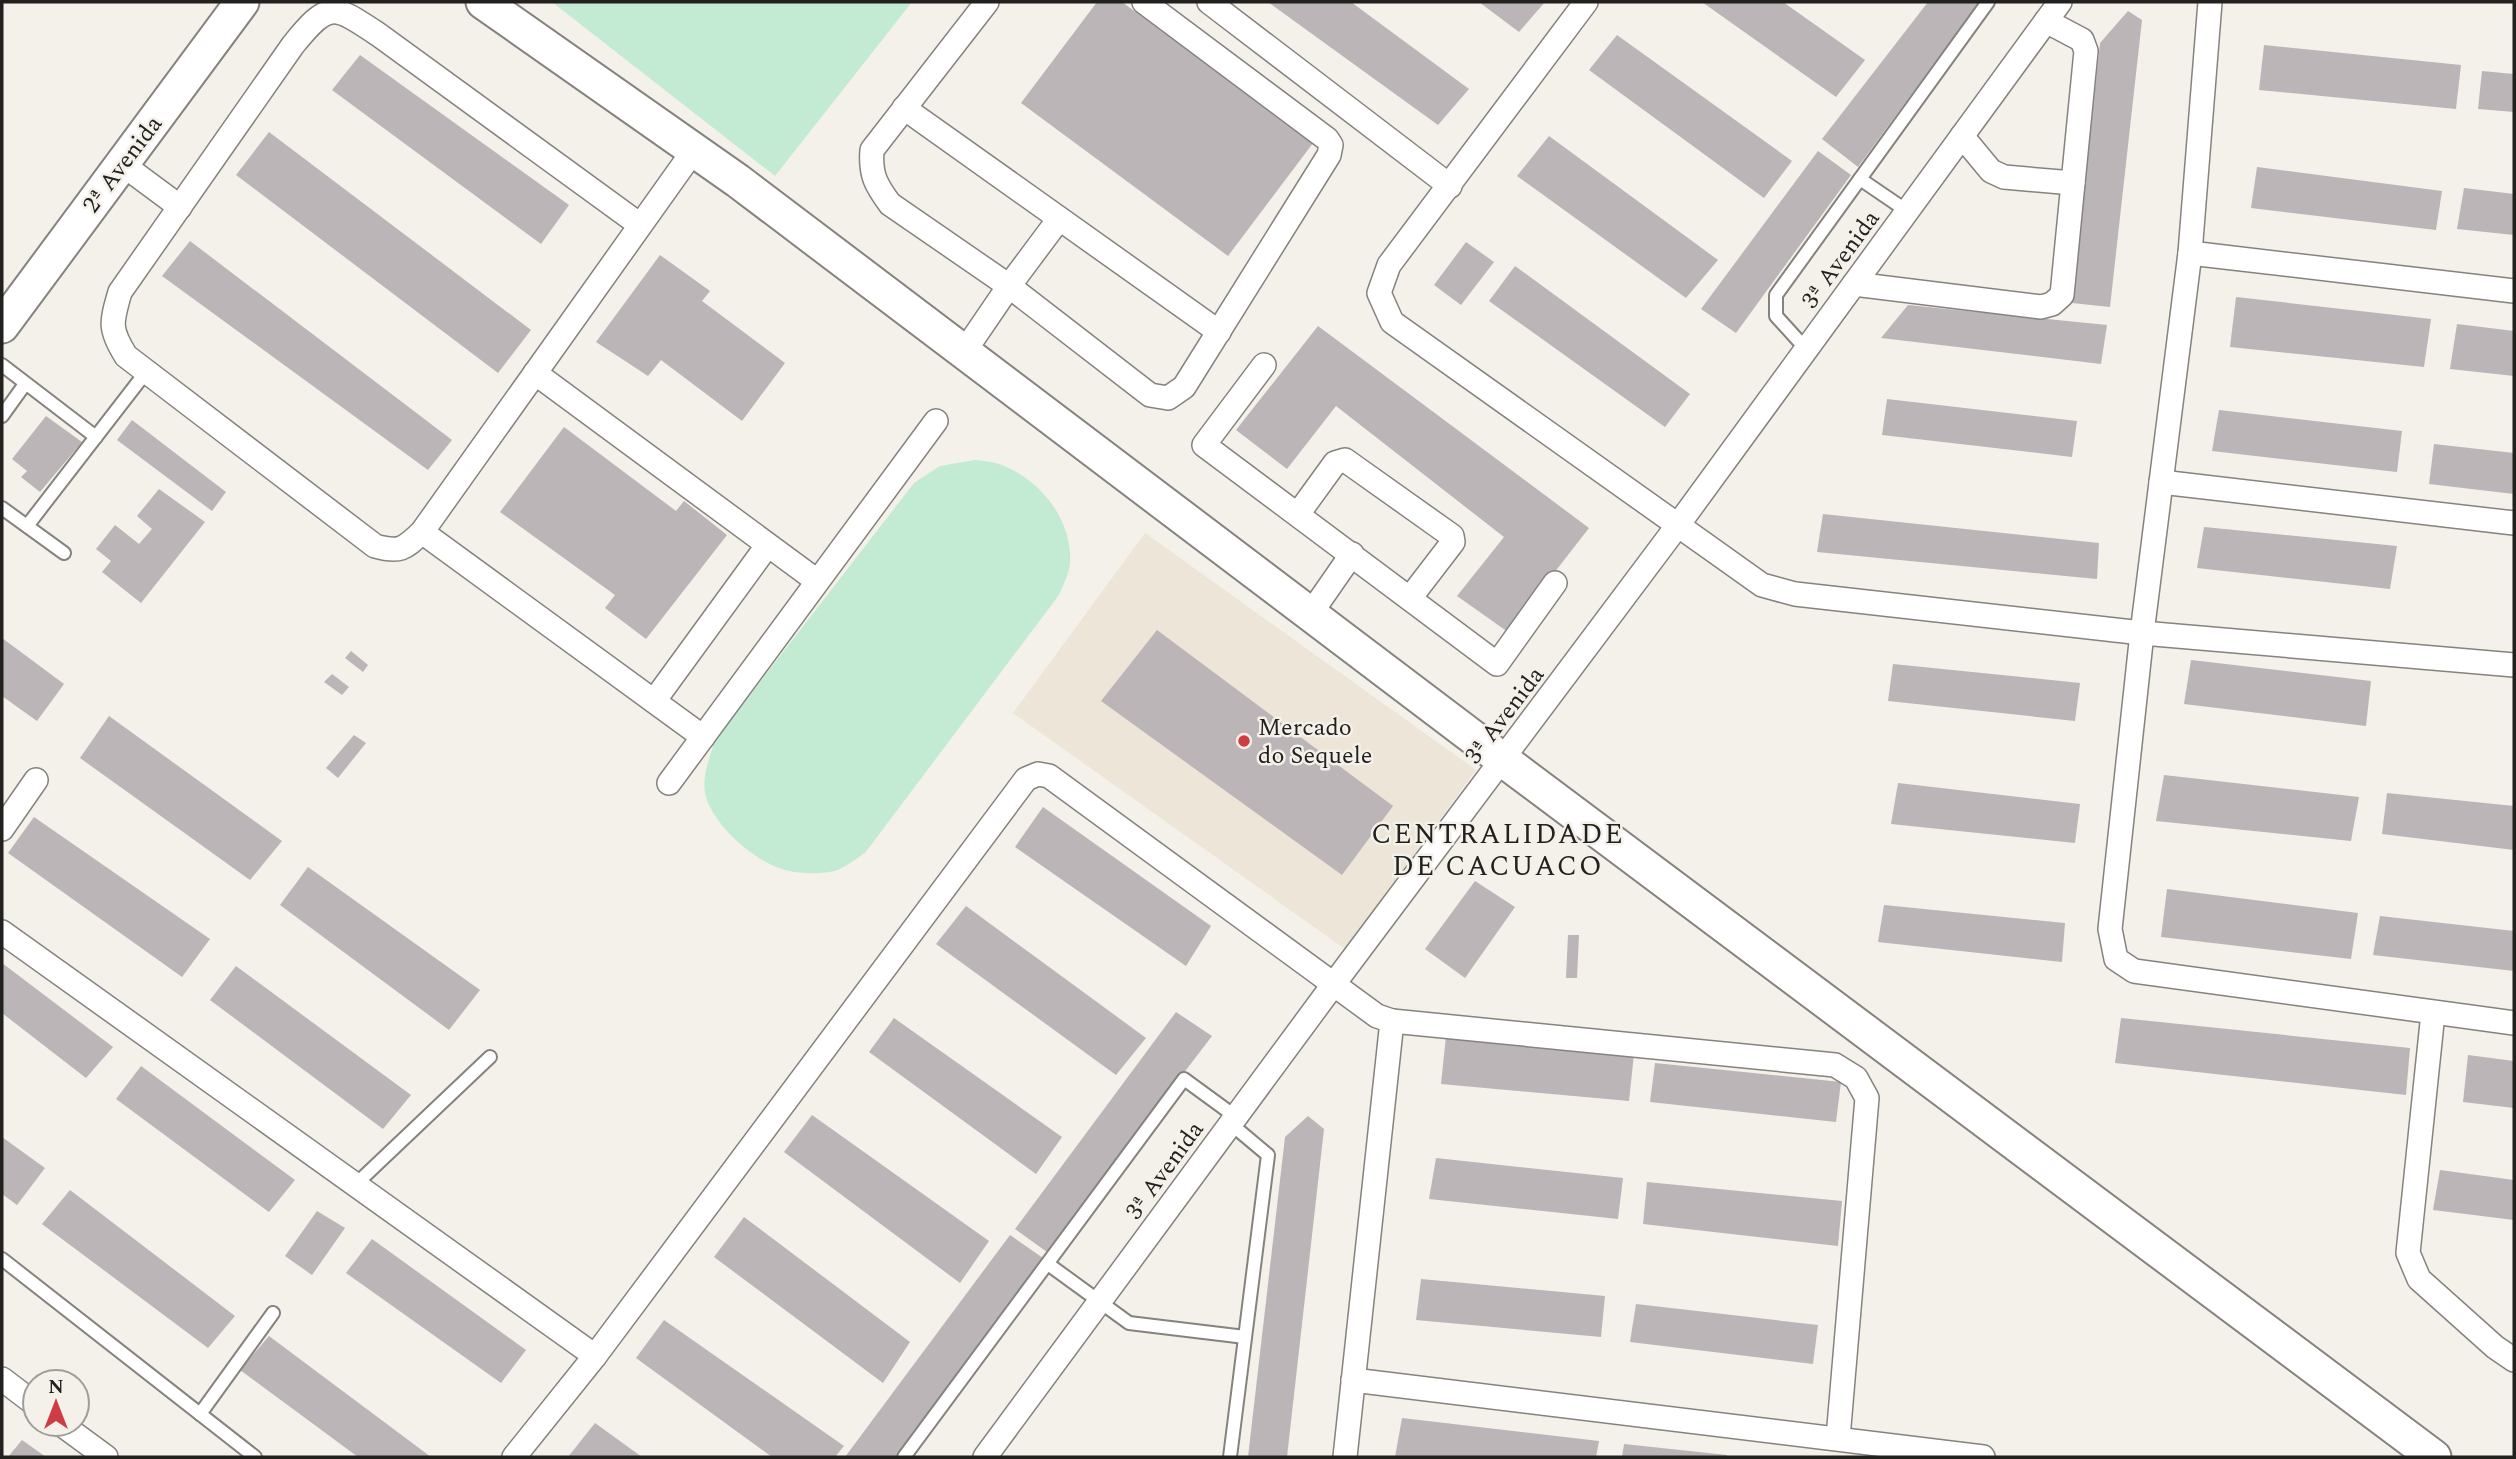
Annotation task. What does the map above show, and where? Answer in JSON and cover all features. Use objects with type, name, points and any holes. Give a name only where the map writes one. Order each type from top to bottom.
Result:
[{"type":"street","name":"2ª Avenida","points":[[2,326],[242,2]]},
{"type":"street","points":[[483,2],[694,150],[2434,1457]]},
{"type":"street","points":[[987,2],[872,150],[870,168],[878,187],[890,204],[1009,286],[1150,395],[1168,398],[1184,387],[1329,155],[1331,145],[1327,139],[1144,2]]},
{"type":"street","points":[[1209,2],[1450,186]]},
{"type":"street","points":[[1586,2],[1389,265],[1379,293],[1392,322],[1762,584],[1795,594],[2142,633],[2514,665]]},
{"type":"street","name":"3ª Avenida","points":[[985,1457],[1333,985],[1678,525],[2060,2]]},
{"type":"street","points":[[2210,2],[2190,253],[2142,633],[2110,929],[2116,959],[2134,971],[2514,1023]]},
{"type":"street","points":[[640,225],[344,11],[330,12],[313,19],[293,45],[120,292],[114,313],[113,336],[126,356],[375,546],[392,551],[405,548],[422,533],[694,150]]},
{"type":"street","points":[[1854,284],[2041,307],[2052,304],[2062,295],[2086,51],[2082,40],[2046,21]]},
{"type":"street","points":[[904,108],[1219,332]]},
{"type":"street","points":[[1962,136],[1991,171],[2004,177],[2073,183]]},
{"type":"street","points":[[122,164],[180,207]]},
{"type":"street","points":[[964,352],[1059,219]]},
{"type":"street","points":[[2190,253],[2514,292]]},
{"type":"street","points":[[1264,365],[1205,445],[1497,664],[1555,583]]},
{"type":"street","points":[[535,373],[817,581]]},
{"type":"street","points":[[669,783],[936,421]]},
{"type":"street","points":[[1298,514],[1335,463],[1345,460],[1452,536],[1453,542],[1410,598]]},
{"type":"street","points":[[2161,482],[2514,523]]},
{"type":"street","points":[[422,533],[703,737]]},
{"type":"street","points":[[654,701],[767,546]]},
{"type":"street","points":[[1311,614],[1352,554]]},
{"type":"street","points":[[514,1457],[595,1356],[1026,779],[1038,774],[1049,776],[1377,1016],[1392,1021],[1835,1065],[1856,1078],[1867,1098],[1838,1438]]},
{"type":"street","points":[[2,830],[36,780]]},
{"type":"street","points":[[2,932],[595,1356]]},
{"type":"street","points":[[2433,1013],[2408,1253],[2419,1279],[2495,1347],[2514,1360]]},
{"type":"street","points":[[1345,1457],[1392,1021]]},
{"type":"street","points":[[2,1379],[21,1393]]},
{"type":"street","points":[[1353,1380],[1983,1457]]},
{"type":"street","points":[[80,1438],[106,1457]]},
{"type":"lane","points":[[1806,349],[1776,316],[1776,295],[1988,2]]},
{"type":"lane","points":[[1860,179],[1908,211]]},
{"type":"lane","points":[[2,365],[96,437]]},
{"type":"lane","points":[[27,526],[146,372]]},
{"type":"lane","points":[[2,416],[26,384]]},
{"type":"lane","points":[[2,508],[64,553]]},
{"type":"lane","points":[[355,1185],[490,1057]]},
{"type":"lane","points":[[904,1457],[1184,1079],[1268,1155],[1230,1457]]},
{"type":"lane","points":[[2,1259],[251,1456]]},
{"type":"lane","points":[[1048,1264],[1129,1324],[1245,1337]]},
{"type":"lane","points":[[200,1414],[273,1313]]},
{"type":"shaded area","name":"Mercado do Sequele","points":[[1145,533],[1476,770],[1345,949],[1013,713]]},
{"type":"green space","points":[[552,2],[912,2],[775,176]]},
{"type":"green space","points":[[975,460],[999,464],[1017,472],[1030,481],[1052,504],[1060,518],[1070,548],[1070,564],[1059,595],[865,853],[838,870],[824,873],[793,872],[768,863],[734,838],[715,816],[709,804],[705,793],[705,780],[715,740],[914,483],[940,466]]},
{"type":"building","points":[[1097,2],[1122,2],[1313,143],[1228,256],[1021,103]]},
{"type":"building","points":[[1268,2],[1351,2],[1469,89],[1438,125]]},
{"type":"building","points":[[1479,2],[1545,2],[1519,32]]},
{"type":"building","points":[[1702,2],[1783,2],[1865,60],[1836,97]]},
{"type":"building","points":[[1928,2],[1979,2],[1858,167],[1822,139]]},
{"type":"building","points":[[2128,11],[2142,20],[2110,307],[2072,303],[2100,43]]},
{"type":"building","points":[[1617,35],[1792,161],[1764,198],[1589,70]]},
{"type":"building","points":[[2264,45],[2461,65],[2456,109],[2259,90]]},
{"type":"building","points":[[360,55],[569,205],[541,244],[332,90]]},
{"type":"building","points":[[2482,71],[2514,74],[2514,112],[2478,109]]},
{"type":"building","points":[[269,132],[531,330],[498,373],[236,175]]},
{"type":"building","points":[[1549,136],[1718,260],[1686,298],[1517,176]]},
{"type":"building","points":[[1818,151],[1851,175],[1736,333],[1701,309]]},
{"type":"building","points":[[2257,167],[2442,191],[2436,230],[2251,208]]},
{"type":"building","points":[[2464,188],[2514,194],[2514,235],[2457,229]]},
{"type":"building","points":[[190,241],[452,440],[428,470],[162,276]]},
{"type":"building","points":[[1466,242],[1494,262],[1461,305],[1434,285]]},
{"type":"building","points":[[660,255],[710,291],[702,301],[785,363],[742,421],[661,360],[648,376],[596,342]]},
{"type":"building","points":[[1515,266],[1690,394],[1665,427],[1489,301]]},
{"type":"building","points":[[2236,297],[2431,319],[2424,367],[2230,347]]},
{"type":"building","points":[[1908,305],[2107,325],[2101,364],[1881,338]]},
{"type":"building","points":[[2457,324],[2514,331],[2514,376],[2450,369]]},
{"type":"building","points":[[1318,326],[1589,528],[1508,632],[1457,596],[1504,537],[1336,406],[1287,469],[1236,430]]},
{"type":"building","points":[[1887,399],[2077,421],[2072,457],[1882,435]]},
{"type":"building","points":[[2219,410],[2402,431],[2397,472],[2212,451]]},
{"type":"building","points":[[46,416],[82,442],[40,492],[21,477],[27,471],[12,459]]},
{"type":"building","points":[[132,420],[226,492],[212,511],[117,440]]},
{"type":"building","points":[[564,427],[676,511],[684,501],[727,535],[646,639],[605,608],[615,595],[500,512]]},
{"type":"building","points":[[2434,444],[2514,453],[2514,494],[2429,484]]},
{"type":"building","points":[[159,489],[205,522],[141,603],[102,572],[111,561],[96,549],[115,525],[139,544],[152,529],[137,516]]},
{"type":"building","points":[[1823,514],[2099,543],[2097,579],[1817,552]]},
{"type":"building","points":[[2204,527],[2397,546],[2390,589],[2197,568]]},
{"type":"building","points":[[1157,630],[1393,806],[1342,875],[1101,701]]},
{"type":"building","points":[[2,638],[64,684],[37,721],[2,696]]},
{"type":"building","points":[[351,651],[368,665],[363,672],[345,658]]},
{"type":"building","points":[[2191,660],[2371,681],[2366,726],[2184,704]]},
{"type":"building","points":[[1893,664],[2080,683],[2075,721],[1888,701]]},
{"type":"building","points":[[332,674],[349,687],[342,695],[324,682]]},
{"type":"building","points":[[109,716],[282,841],[250,880],[80,758]]},
{"type":"building","points":[[354,735],[366,743],[338,778],[326,768]]},
{"type":"building","points":[[2164,775],[2359,797],[2351,841],[2156,821]]},
{"type":"building","points":[[1898,783],[2080,804],[2075,843],[1891,824]]},
{"type":"building","points":[[2387,793],[2514,806],[2514,850],[2382,834]]},
{"type":"building","points":[[1043,807],[1211,926],[1186,966],[1015,847]]},
{"type":"building","points":[[34,817],[210,939],[182,977],[8,853]]},
{"type":"building","points":[[308,867],[480,990],[449,1030],[280,905]]},
{"type":"building","points":[[1475,881],[1515,907],[1465,978],[1425,949]]},
{"type":"building","points":[[2167,889],[2358,913],[2351,959],[2161,937]]},
{"type":"building","points":[[1884,905],[2065,923],[2062,962],[1878,942]]},
{"type":"building","points":[[966,906],[1146,1038],[1116,1075],[936,944]]},
{"type":"building","points":[[2380,916],[2514,931],[2514,971],[2373,955]]},
{"type":"building","points":[[1568,935],[1579,935],[1577,978],[1566,978]]},
{"type":"building","points":[[2,963],[113,1047],[86,1078],[2,1013]]},
{"type":"building","points":[[236,966],[411,1095],[383,1129],[210,1000]]},
{"type":"building","points":[[1176,1012],[1212,1036],[1047,1252],[1015,1229]]},
{"type":"building","points":[[894,1018],[1062,1137],[1036,1174],[869,1052]]},
{"type":"building","points":[[2121,1018],[2410,1048],[2406,1095],[2115,1063]]},
{"type":"building","points":[[1446,1036],[1634,1054],[1629,1101],[1441,1084]]},
{"type":"building","points":[[2468,1055],[2514,1061],[2514,1108],[2463,1102]]},
{"type":"building","points":[[1655,1063],[1841,1082],[1836,1122],[1650,1102]]},
{"type":"building","points":[[141,1066],[295,1180],[269,1212],[116,1099]]},
{"type":"building","points":[[812,1115],[989,1241],[960,1283],[784,1152]]},
{"type":"building","points":[[1308,1116],[1324,1129],[1287,1457],[1248,1457],[1285,1137]]},
{"type":"building","points":[[2,1137],[45,1168],[17,1205],[2,1194]]},
{"type":"building","points":[[1436,1158],[1623,1178],[1618,1219],[1429,1199]]},
{"type":"building","points":[[2440,1170],[2514,1180],[2514,1220],[2433,1210]]},
{"type":"building","points":[[1647,1182],[1842,1201],[1838,1246],[1643,1224]]},
{"type":"building","points":[[70,1190],[235,1316],[208,1348],[42,1224]]},
{"type":"building","points":[[317,1211],[345,1228],[312,1275],[285,1256]]},
{"type":"building","points":[[744,1217],[910,1342],[883,1383],[714,1257]]},
{"type":"building","points":[[1010,1235],[1043,1258],[895,1457],[845,1457]]},
{"type":"building","points":[[372,1239],[526,1350],[501,1383],[346,1273]]},
{"type":"building","points":[[1421,1279],[1605,1296],[1601,1337],[1416,1320]]},
{"type":"building","points":[[1636,1304],[1818,1325],[1813,1364],[1630,1342]]},
{"type":"building","points":[[664,1320],[844,1446],[835,1457],[772,1457],[636,1358]]},
{"type":"building","points":[[269,1336],[431,1457],[358,1457],[240,1370]]},
{"type":"building","points":[[1402,1418],[1599,1441],[1596,1457],[1395,1457]]},
{"type":"building","points":[[595,1423],[642,1457],[568,1457]]},
{"type":"building","points":[[22,1440],[46,1457],[8,1457]]},
{"type":"building","points":[[1624,1444],[1727,1455],[1727,1457],[1622,1457]]},
{"type":"place","name":"Mercado do Sequele","points":[[1244,741]]},
{"type":"district","name":"CENTRALIDADE DE CACUACO","points":[[1498,849]]}]
